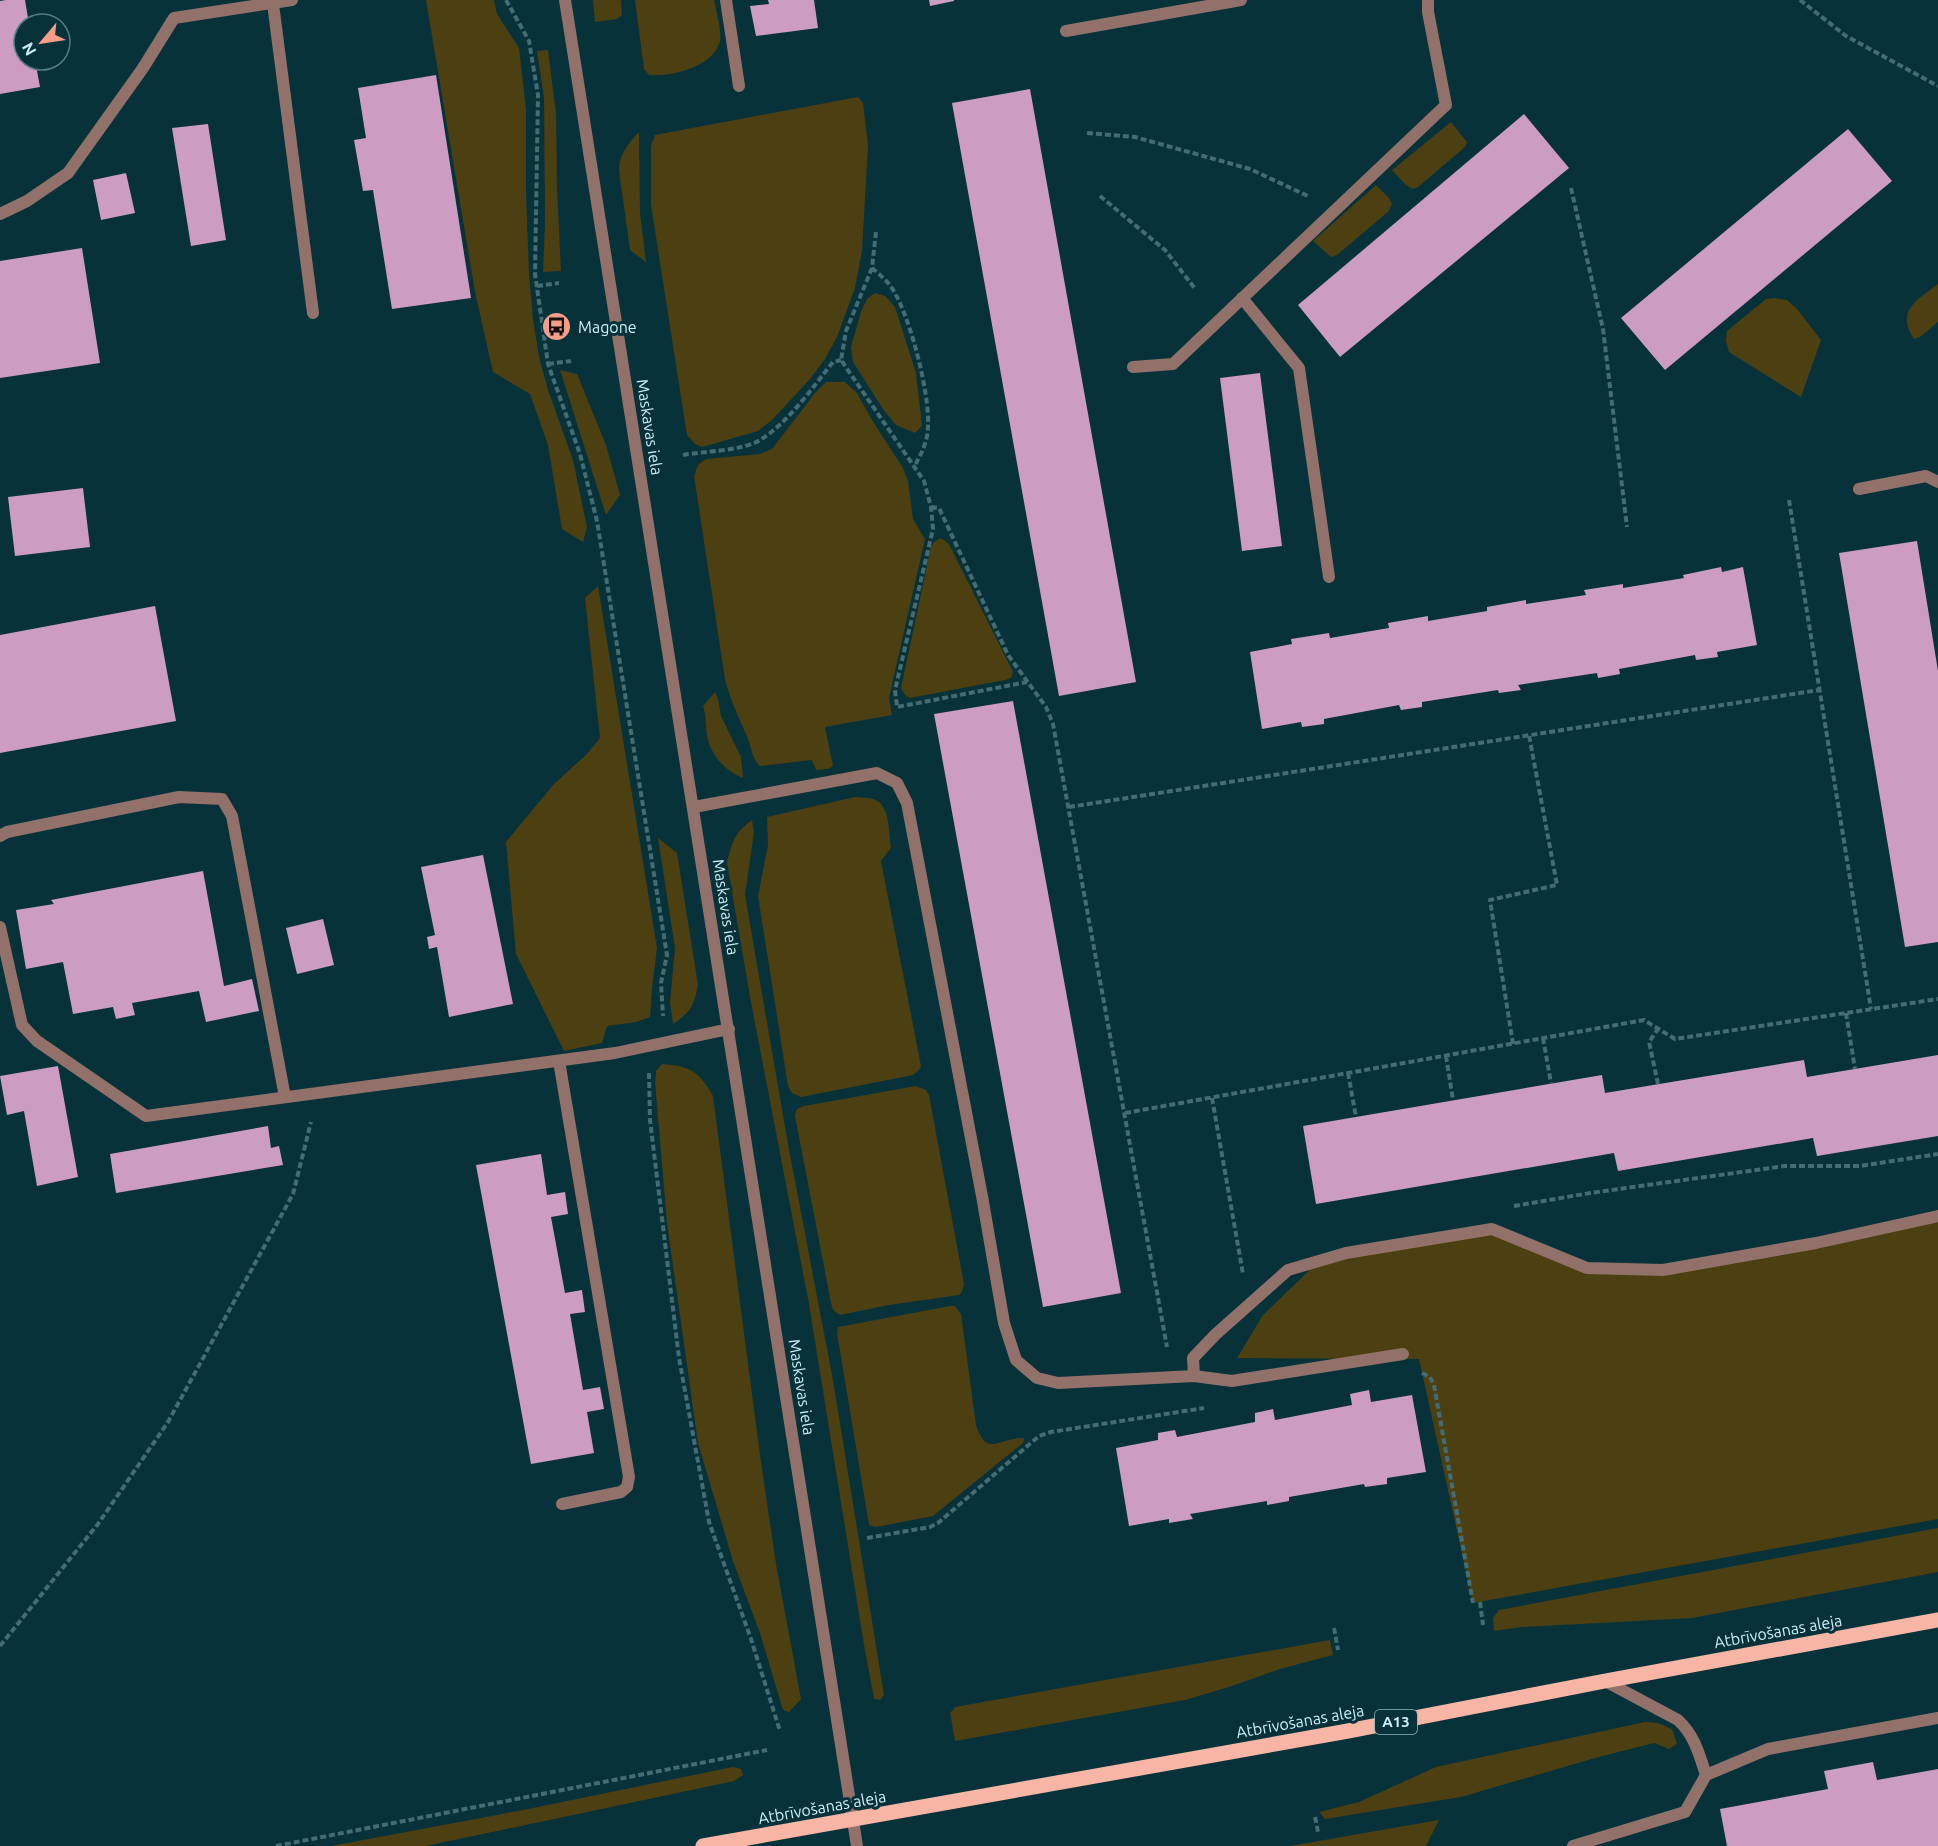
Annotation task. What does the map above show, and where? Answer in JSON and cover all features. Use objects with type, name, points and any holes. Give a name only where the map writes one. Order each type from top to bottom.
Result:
[{"type":"main road","name":"Atbrīvošanas aleja","points":[[703,1846],[1348,1731],[1938,1620]]},
{"type":"street","points":[[0,214],[27,201],[68,173],[143,68],[174,18],[292,0]]},
{"type":"street","name":"Maskavas iela","points":[[565,0],[857,1846]]},
{"type":"street","points":[[726,0],[739,86]]},
{"type":"street","points":[[1066,32],[1241,0]]},
{"type":"street","points":[[1132,367],[1173,364],[1446,105],[1428,12],[1428,0]]},
{"type":"street","points":[[273,4],[313,313]]},
{"type":"street","points":[[1242,298],[1299,368],[1329,577]]},
{"type":"street","points":[[1859,489],[1926,476],[1938,482]]},
{"type":"street","points":[[694,807],[878,773],[897,783],[907,803],[1004,1323],[1016,1360],[1037,1378],[1058,1383],[1194,1376],[1232,1381],[1403,1354]]},
{"type":"street","points":[[0,836],[7,832],[179,797],[222,799],[232,816],[285,1097]]},
{"type":"street","points":[[0,927],[22,1025],[37,1041],[146,1116],[560,1060],[641,1047],[729,1029]]},
{"type":"street","points":[[560,1060],[629,1477],[627,1487],[621,1492],[562,1504]]},
{"type":"street","points":[[1194,1376],[1193,1358],[1216,1334],[1288,1270],[1346,1252],[1492,1229],[1587,1268],[1664,1270],[1816,1243],[1938,1216]]},
{"type":"street","points":[[1605,1681],[1678,1720],[1687,1728],[1696,1744],[1706,1775]]},
{"type":"street","points":[[1573,1846],[1685,1812],[1706,1775],[1768,1749],[1938,1718]]},
{"type":"path","points":[[506,0],[530,40],[538,95],[535,274],[548,364],[580,454],[597,521],[667,955],[661,983],[663,1017],[661,1021],[637,1028],[645,1063],[650,1071],[650,1120],[679,1358],[709,1522],[751,1639],[780,1731]]},
{"type":"path","points":[[1800,0],[1846,36],[1938,86]]},
{"type":"path","points":[[1087,133],[1135,137],[1250,169],[1336,209]]},
{"type":"path","points":[[1571,188],[1603,329],[1627,527]]},
{"type":"path","points":[[1100,196],[1165,250],[1196,290]]},
{"type":"path","points":[[876,232],[872,268],[846,331],[841,360],[924,481],[931,507],[933,529],[895,690],[897,707],[1027,682]]},
{"type":"path","points":[[872,268],[890,285],[908,322],[926,394],[928,427],[923,452],[915,465]]},
{"type":"path","points":[[537,286],[559,284]]},
{"type":"path","points":[[683,454],[739,447],[759,441],[782,422],[833,362],[841,360]]},
{"type":"path","points":[[548,364],[571,361]]},
{"type":"path","points":[[1789,500],[1871,1009]]},
{"type":"path","points":[[931,507],[939,508],[1008,655],[1046,707],[1053,724],[1173,1377]]},
{"type":"path","points":[[1069,807],[1820,690]]},
{"type":"path","points":[[1513,1044],[1490,900],[1557,885],[1529,735]]},
{"type":"path","points":[[1125,1113],[1644,1020],[1675,1039],[1938,999]]},
{"type":"path","points":[[1846,1013],[1855,1069]]},
{"type":"path","points":[[1658,1029],[1649,1042],[1658,1084]]},
{"type":"path","points":[[1543,1038],[1551,1083]]},
{"type":"path","points":[[1446,1056],[1453,1100]]},
{"type":"path","points":[[1348,1073],[1356,1117]]},
{"type":"path","points":[[0,1646],[98,1524],[168,1422],[293,1194],[319,1093]]},
{"type":"path","points":[[1212,1098],[1243,1278]]},
{"type":"path","points":[[1509,1207],[1602,1191],[1773,1167],[1860,1166],[1938,1154]]},
{"type":"path","points":[[1167,1344],[1174,1343]]},
{"type":"path","points":[[1412,1374],[1424,1372],[1430,1377],[1434,1386],[1473,1603]]},
{"type":"path","points":[[867,1538],[930,1527],[938,1523],[1039,1436],[1051,1432],[1214,1406]]},
{"type":"path","points":[[1480,1602],[1483,1625]]},
{"type":"path","points":[[1334,1628],[1338,1650]]},
{"type":"path","points":[[276,1846],[768,1750]]},
{"type":"path","points":[[1315,1817],[1318,1832]]},
{"type":"shaded area","points":[[426,0],[494,0],[497,14],[519,48],[526,109],[526,193],[533,319],[539,357],[548,390],[573,460],[587,527],[583,542],[562,529],[548,445],[530,394],[493,372],[475,292]]},
{"type":"shaded area","points":[[593,0],[621,0],[622,15],[617,19],[595,22]]},
{"type":"shaded area","points":[[635,0],[714,0],[720,27],[720,41],[716,50],[701,64],[680,72],[649,75],[644,69]]},
{"type":"shaded area","points":[[548,50],[556,114],[561,271],[543,272],[544,98],[537,51]]},
{"type":"shaded area","points":[[858,97],[863,103],[868,145],[862,251],[855,288],[837,337],[825,359],[810,379],[772,420],[758,431],[702,447],[695,444],[687,435],[651,205],[651,146],[655,135]]},
{"type":"shaded area","points":[[1451,122],[1467,142],[1465,147],[1418,187],[1413,189],[1406,185],[1392,170]]},
{"type":"shaded area","points":[[639,132],[640,213],[646,262],[630,250],[619,171],[622,154]]},
{"type":"shaded area","points":[[1376,185],[1392,204],[1389,211],[1337,255],[1331,257],[1313,241]]},
{"type":"shaded area","points":[[1938,284],[1938,322],[1920,337],[1914,339],[1907,321],[1911,307]]},
{"type":"shaded area","points":[[875,293],[885,296],[895,307],[916,373],[922,426],[915,433],[896,425],[853,362],[851,347],[861,312],[867,299]]},
{"type":"shaded area","points":[[1766,299],[1787,300],[1797,309],[1821,340],[1801,397],[1729,352],[1726,341],[1727,331]]},
{"type":"shaded area","points":[[560,370],[577,374],[606,445],[620,495],[606,515]]},
{"type":"shaded area","points":[[826,382],[845,382],[857,393],[903,468],[908,481],[913,519],[925,539],[889,698],[892,715],[825,727],[833,766],[828,769],[816,770],[812,760],[760,766],[754,757],[725,679],[694,476],[698,465],[706,459],[760,454],[772,449]]},
{"type":"shaded area","points":[[941,538],[949,544],[1013,672],[1011,678],[1005,680],[910,698],[901,688],[931,547]]},
{"type":"shaded area","points":[[598,586],[657,948],[650,1017],[636,1022],[607,1026],[602,1043],[564,1051],[516,954],[506,842],[554,784],[587,754],[600,738],[585,598]]},
{"type":"shaded area","points":[[715,692],[721,716],[741,757],[743,778],[731,772],[721,763],[713,753],[708,740],[703,706]]},
{"type":"shaded area","points":[[855,797],[877,800],[883,806],[887,817],[891,848],[881,861],[921,1066],[913,1075],[801,1097],[792,1093],[788,1086],[758,896],[768,845],[767,817]]},
{"type":"shaded area","points":[[752,820],[754,832],[745,895],[788,1144],[833,1380],[884,1695],[880,1700],[874,1699],[864,1645],[809,1304],[750,997],[727,862],[735,838],[741,829]]},
{"type":"shaded area","points":[[658,838],[677,853],[698,985],[691,1008],[673,1024],[670,1002],[675,948]]},
{"type":"shaded area","points":[[662,1064],[680,1066],[693,1071],[713,1096],[760,1455],[776,1564],[801,1699],[789,1712],[783,1710],[760,1633],[733,1561],[698,1443],[667,1223],[655,1082],[656,1071]]},
{"type":"shaded area","points":[[916,1086],[926,1090],[929,1095],[964,1284],[962,1292],[959,1295],[840,1315],[833,1310],[831,1303],[795,1116],[797,1109]]},
{"type":"shaded area","points":[[1938,1216],[1938,1519],[1473,1603],[1419,1359],[1237,1358],[1263,1315],[1320,1260],[1492,1229],[1587,1268],[1663,1270]]},
{"type":"shaded area","points":[[955,1306],[961,1314],[976,1425],[980,1435],[990,1444],[1024,1438],[1023,1443],[933,1516],[876,1527],[869,1525],[837,1333],[838,1327]]},
{"type":"shaded area","points":[[1938,1528],[1938,1572],[1692,1618],[1522,1627],[1494,1631],[1493,1618],[1499,1610]]},
{"type":"shaded area","points":[[1330,1640],[1333,1655],[1280,1669],[1185,1700],[955,1741],[950,1713],[955,1707]]},
{"type":"shaded area","points":[[1645,1722],[1658,1723],[1672,1729],[1677,1744],[1669,1749],[1654,1743],[1461,1797],[1325,1819],[1319,1812],[1359,1802],[1436,1767]]},
{"type":"shaded area","points":[[733,1767],[741,1769],[743,1775],[734,1781],[426,1846],[331,1846],[528,1809]]},
{"type":"shaded area","points":[[1439,1820],[1426,1846],[1290,1846]]},
{"type":"building","points":[[25,0],[27,12],[12,12],[12,72],[37,72],[40,87],[0,94],[0,1]]},
{"type":"building","points":[[768,0],[814,0],[818,28],[756,36],[750,6],[769,4]]},
{"type":"building","points":[[929,0],[954,0],[954,1],[930,6]]},
{"type":"building","points":[[436,75],[471,298],[392,309],[373,190],[363,191],[354,140],[366,138],[358,88]]},
{"type":"building","points":[[1030,89],[1136,682],[1059,696],[952,103]]},
{"type":"building","points":[[1524,114],[1569,168],[1340,357],[1298,305]]},
{"type":"building","points":[[208,124],[226,240],[191,246],[172,128]]},
{"type":"building","points":[[1848,129],[1892,181],[1665,370],[1621,318]]},
{"type":"building","points":[[126,173],[135,213],[101,220],[93,180]]},
{"type":"building","points":[[82,248],[100,363],[0,378],[0,261]]},
{"type":"building","points":[[1260,373],[1282,546],[1242,551],[1220,378]]},
{"type":"building","points":[[83,488],[90,547],[15,556],[8,497]]},
{"type":"building","points":[[1917,541],[1938,671],[1938,942],[1905,947],[1839,553]]},
{"type":"building","points":[[1721,567],[1722,572],[1743,567],[1757,645],[1717,652],[1718,657],[1696,660],[1695,655],[1619,669],[1620,674],[1598,678],[1597,673],[1518,685],[1521,690],[1499,693],[1498,690],[1422,702],[1422,707],[1401,710],[1399,705],[1324,719],[1324,724],[1302,727],[1301,722],[1262,729],[1250,652],[1292,644],[1291,639],[1329,633],[1330,638],[1389,628],[1388,623],[1428,616],[1428,621],[1487,611],[1487,607],[1526,600],[1526,604],[1586,595],[1584,590],[1623,584],[1623,588],[1684,578],[1683,575]]},
{"type":"building","points":[[155,606],[176,721],[0,753],[0,635]]},
{"type":"building","points":[[1013,701],[1121,1293],[1043,1307],[934,714]]},
{"type":"building","points":[[483,855],[513,1004],[449,1017],[437,947],[429,949],[427,937],[435,935],[421,867]]},
{"type":"building","points":[[203,871],[224,986],[252,979],[259,1011],[206,1022],[199,991],[132,1003],[135,1015],[116,1019],[113,1007],[73,1014],[63,962],[26,969],[16,910],[54,904],[51,900]]},
{"type":"building","points":[[323,919],[334,965],[297,974],[286,928]]},
{"type":"building","points":[[1938,1055],[1938,1136],[1817,1156],[1813,1138],[1618,1171],[1614,1153],[1316,1204],[1303,1126],[1602,1075],[1605,1093],[1804,1060],[1807,1077]]},
{"type":"building","points":[[58,1066],[78,1177],[37,1186],[24,1111],[7,1115],[0,1076]]},
{"type":"building","points":[[268,1126],[271,1148],[279,1146],[283,1165],[116,1193],[110,1154]]},
{"type":"building","points":[[541,1154],[547,1195],[565,1192],[568,1214],[551,1217],[565,1293],[582,1290],[585,1312],[570,1314],[583,1390],[600,1387],[604,1409],[587,1412],[594,1453],[531,1464],[476,1165]]},
{"type":"building","points":[[1369,1390],[1371,1402],[1412,1395],[1426,1472],[1387,1478],[1387,1484],[1365,1487],[1364,1484],[1289,1497],[1289,1501],[1267,1505],[1267,1501],[1190,1514],[1193,1519],[1169,1523],[1169,1519],[1129,1526],[1116,1448],[1158,1440],[1158,1433],[1175,1430],[1177,1437],[1255,1422],[1255,1413],[1273,1409],[1275,1420],[1352,1405],[1350,1394]]},
{"type":"building","points":[[1873,1762],[1877,1780],[1938,1769],[1938,1846],[1727,1846],[1720,1809],[1828,1789],[1824,1771]]},
{"type":"place","name":"Magone","points":[[557,327]]}]
